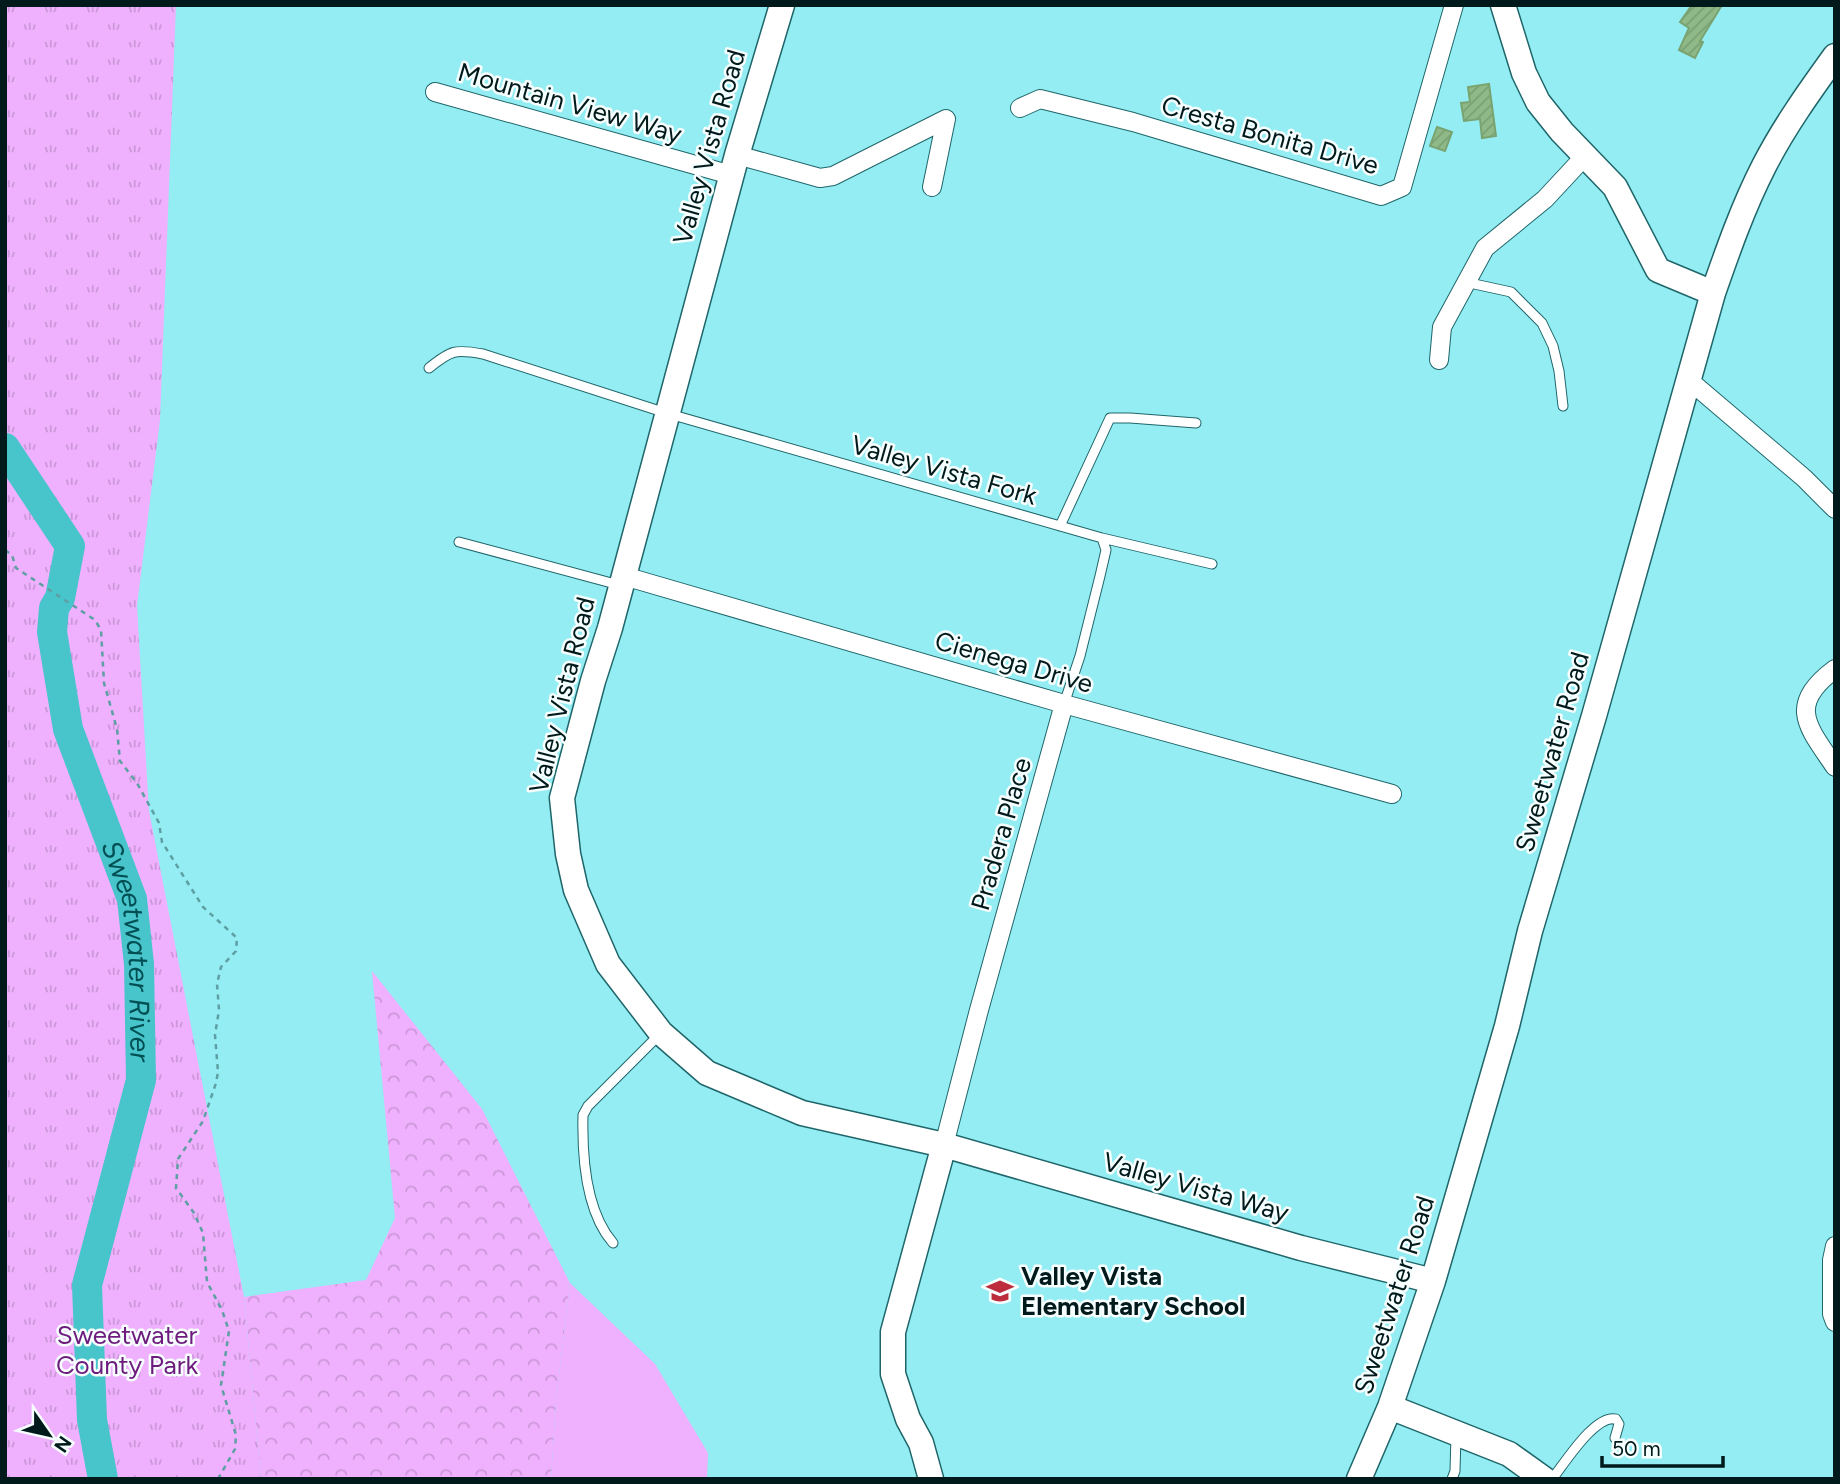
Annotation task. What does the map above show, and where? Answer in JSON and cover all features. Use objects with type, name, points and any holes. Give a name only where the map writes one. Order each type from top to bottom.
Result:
[{"type":"street","name":"Valley Vista Road","points":[[782,5],[734,165],[562,798],[568,854],[576,890],[608,964],[661,1033],[707,1073],[802,1113],[944,1145]]},
{"type":"street","name":"Cresta Bonita Drive","points":[[1020,108],[1040,99],[1133,122],[1381,196],[1402,187],[1454,5]]},
{"type":"street","points":[[1503,5],[1524,73],[1538,102],[1562,132],[1615,187],[1658,270],[1713,293]]},
{"type":"street","name":"Sweetwater Road","points":[[1359,1479],[1390,1407],[1433,1281],[1507,1026],[1530,931],[1690,381],[1713,293],[1734,235],[1764,166],[1799,105],[1835,56]]},
{"type":"street","name":"Mountain View Way","points":[[435,92],[734,165]]},
{"type":"street","points":[[734,165],[820,178],[833,176],[946,119],[932,187]]},
{"type":"street","points":[[1439,360],[1443,327],[1485,248],[1545,199],[1586,156]]},
{"type":"street","points":[[1690,381],[1804,478],[1835,509]]},
{"type":"street","name":"Cienega Drive","points":[[622,581],[1392,794]]},
{"type":"street","points":[[1835,669],[1813,690],[1807,702],[1805,718],[1835,767]]},
{"type":"street","name":"Pradera Place","points":[[944,1145],[1064,704]]},
{"type":"street","points":[[931,1479],[921,1443],[908,1419],[893,1374],[893,1332],[944,1145]]},
{"type":"street","name":"Valley Vista Way","points":[[944,1145],[1301,1248],[1433,1281]]},
{"type":"street","points":[[1835,1246],[1832,1260],[1832,1314],[1835,1322]]},
{"type":"street","points":[[1390,1407],[1510,1454],[1544,1479]]},
{"type":"lane","points":[[1465,282],[1511,292],[1542,323],[1553,346],[1563,406]]},
{"type":"lane","name":"Valley Vista Fork","points":[[429,368],[447,353],[460,350],[483,354],[666,413],[1101,538],[1212,564]]},
{"type":"lane","points":[[1060,526],[1110,418],[1196,423]]},
{"type":"lane","name":"Pradera Place","points":[[1064,704],[1080,656],[1106,550],[1101,538]]},
{"type":"lane","points":[[459,542],[622,581]]},
{"type":"lane","points":[[613,1243],[591,1203],[583,1115],[587,1106],[661,1033]]},
{"type":"lane","points":[[1552,1479],[1591,1430],[1601,1422],[1610,1418],[1616,1419],[1619,1424],[1615,1438]]},
{"type":"lane","points":[[1452,1479],[1455,1471],[1456,1433]]},
{"type":"path","points":[[5,550],[12,555],[16,568],[95,620],[101,630],[104,683],[117,729],[120,761],[137,783],[159,823],[162,842],[203,907],[225,930],[237,938],[236,951],[221,967],[217,984],[219,1010],[215,1035],[218,1072],[216,1083],[203,1121],[178,1159],[176,1188],[204,1233],[207,1282],[222,1310],[229,1331],[221,1385],[236,1435],[235,1449],[218,1479]]},
{"type":"green space","name":"Sweetwater County Park","points":[[5,5],[176,5],[160,420],[137,606],[149,811],[244,1297],[261,1479],[5,1479]]},
{"type":"green space","points":[[372,971],[482,1109],[570,1283],[556,1401],[551,1479],[261,1479],[244,1297],[366,1280],[395,1218]]},
{"type":"green space","points":[[570,1283],[655,1364],[708,1453],[707,1479],[551,1479],[556,1401]]},
{"type":"building","points":[[1692,5],[1722,5],[1700,41],[1703,42],[1695,58],[1679,50],[1689,28],[1680,22]]},
{"type":"building","points":[[1489,84],[1496,136],[1482,138],[1480,119],[1464,121],[1461,103],[1470,102],[1468,87]]},
{"type":"building","points":[[1437,127],[1452,132],[1445,151],[1430,146]]},
{"type":"waterway","name":"Sweetwater River","points":[[5,448],[70,546],[60,598],[54,608],[52,632],[68,729],[132,899],[139,964],[141,1080],[87,1285],[92,1420],[103,1479]]},
{"type":"place","name":"Valley Vista Elementary School","points":[[1000,1291]]}]
